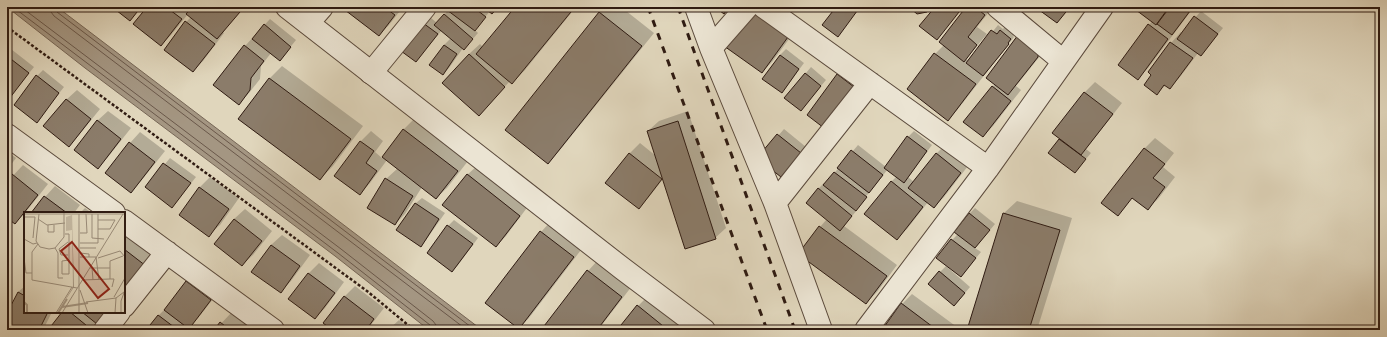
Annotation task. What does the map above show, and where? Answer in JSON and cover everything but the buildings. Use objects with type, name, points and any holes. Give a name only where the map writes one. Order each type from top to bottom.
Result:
[{"type":"street","points":[[287,7],[315,15],[371,73],[704,330]]},
{"type":"street","points":[[371,73],[425,7]]},
{"type":"street","points":[[696,7],[711,48],[776,203],[821,330]]},
{"type":"street","points":[[711,48],[747,7]]},
{"type":"street","points":[[764,7],[988,168]]},
{"type":"street","points":[[998,7],[1063,61]]},
{"type":"street","points":[[866,330],[988,168],[1102,7]]},
{"type":"street","points":[[776,203],[870,83]]},
{"type":"street","points":[[7,135],[113,212]]},
{"type":"street","points":[[125,222],[274,330]]},
{"type":"street","points":[[125,305],[167,252]]},
{"type":"street","points":[[105,330],[118,313]]},
{"type":"path","points":[[7,27],[367,291],[414,330]]},
{"type":"water","points":[[7,7],[57,7],[482,330],[429,330],[335,256],[85,68]]},
{"type":"railway","points":[[648,7],[767,330]]},
{"type":"railway","points":[[678,7],[795,330]]}]
